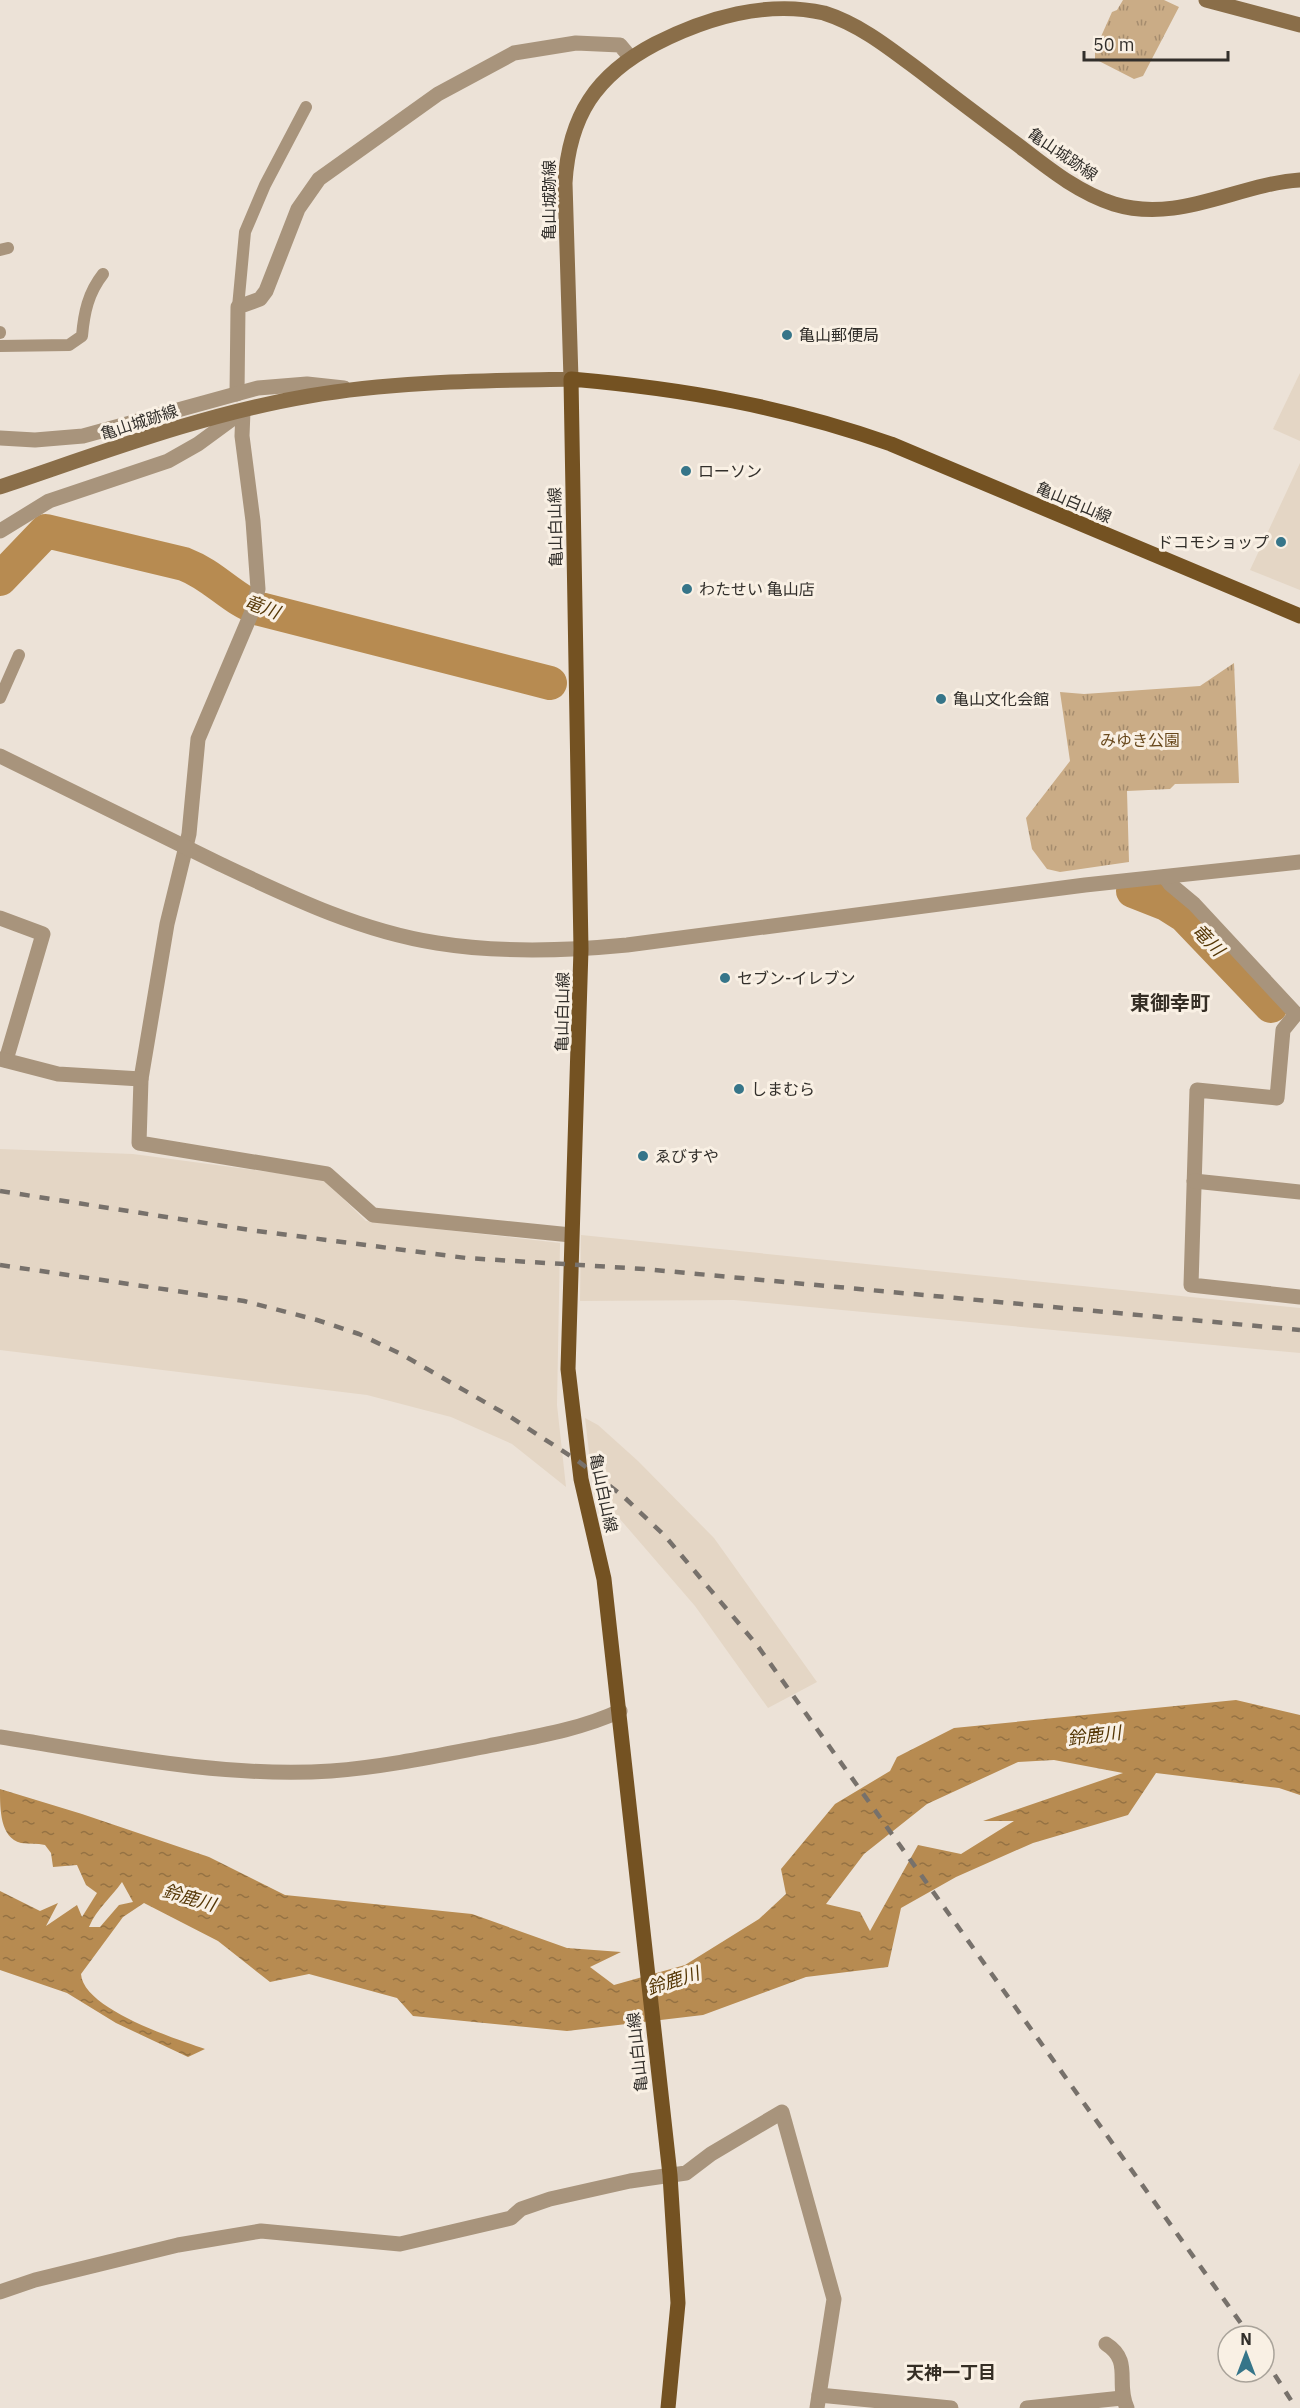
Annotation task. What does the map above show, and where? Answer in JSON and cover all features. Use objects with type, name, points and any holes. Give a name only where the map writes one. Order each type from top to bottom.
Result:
[{"type":"main road","points":[[1206,0],[1300,25]]},
{"type":"main road","name":"亀山城跡線","points":[[0,487],[160,434],[243,411],[353,389],[406,384],[571,380],[566,160],[584,106],[598,87],[630,57],[688,28],[733,12],[783,7],[824,13],[872,35],[1075,187],[1116,204],[1140,208],[1187,207],[1282,181],[1300,180]]},
{"type":"main road","name":"亀山白山線","points":[[668,2408],[678,2303],[668,2168],[621,1718],[604,1579],[582,1486],[570,1396],[571,1235],[581,949],[571,380],[630,385],[734,400],[850,430],[902,449],[1300,616]]},
{"type":"street","points":[[237,394],[238,307],[260,299],[266,291],[298,209],[319,179],[438,94],[514,53],[576,43],[597,43],[621,45],[630,57]]},
{"type":"street","points":[[0,438],[44,440],[84,436],[258,388],[307,384],[353,389]]},
{"type":"street","points":[[0,531],[49,501],[168,461],[198,444],[243,411]]},
{"type":"street","points":[[243,411],[242,436],[258,589],[251,614],[198,739],[189,834],[167,924],[141,1079],[139,1143],[327,1174],[373,1215],[571,1235]]},
{"type":"street","points":[[0,756],[301,902],[365,926],[436,943],[581,949],[1300,862]]},
{"type":"street","points":[[1165,877],[1210,921],[1298,1016],[1284,1030],[1277,1098],[1197,1090],[1191,1285],[1300,1297]]},
{"type":"street","points":[[0,918],[43,934],[3,1059],[58,1074],[141,1079]]},
{"type":"street","points":[[1194,1180],[1300,1192]]},
{"type":"street","points":[[0,1737],[176,1764],[241,1770],[330,1771],[427,1758],[559,1732],[603,1719],[621,1718]]},
{"type":"street","points":[[0,2292],[35,2280],[178,2245],[261,2231],[400,2244],[510,2218],[521,2209],[550,2199],[668,2168],[686,2173],[711,2154],[782,2112],[834,2299],[818,2402],[951,2408]]},
{"type":"street","points":[[1028,2408],[1124,2403],[1122,2359],[1115,2349],[1106,2344]]},
{"type":"lane","points":[[238,307],[245,232],[265,185],[306,107]]},
{"type":"lane","points":[[0,346],[69,345],[82,336],[84,313],[93,287],[103,274]]},
{"type":"lane","points":[[0,698],[19,655]]},
{"type":"shaded area","points":[[1300,373],[1300,441],[1273,429]]},
{"type":"shaded area","points":[[1300,463],[1300,590],[1250,570]]},
{"type":"shaded area","points":[[0,1149],[133,1154],[323,1179],[366,1221],[560,1243],[557,1405],[566,1487],[512,1444],[451,1417],[367,1395],[0,1350]]},
{"type":"shaded area","points":[[581,1235],[1300,1308],[1300,1353],[734,1300],[580,1301]]},
{"type":"shaded area","points":[[585,1418],[598,1425],[638,1461],[714,1538],[817,1682],[768,1708],[695,1606],[613,1511],[594,1494]]},
{"type":"green space","points":[[1123,0],[1164,0],[1179,7],[1143,76],[1134,79],[1095,59],[1095,50],[1112,12],[1117,10]]},
{"type":"green space","name":"みゆき公園","points":[[1234,663],[1239,783],[1175,784],[1170,789],[1127,791],[1129,862],[1060,872],[1047,869],[1032,849],[1026,818],[1070,761],[1060,692],[1084,694],[1200,686]]},
{"type":"water","name":"鈴鹿川","points":[[1236,1700],[1300,1715],[1300,1795],[1279,1788],[1156,1773],[1128,1815],[1033,1843],[956,1877],[901,1908],[888,1967],[806,1977],[703,2015],[567,2031],[413,2016],[397,1998],[309,1974],[270,1982],[218,1941],[144,1903],[123,1917],[81,1974],[86,1987],[97,1999],[113,2010],[154,2030],[205,2049],[188,2057],[116,2023],[67,1993],[0,1970],[0,1891],[40,1911],[58,1903],[46,1926],[77,1905],[82,1917],[97,1893],[86,1885],[77,1865],[53,1867],[51,1853],[45,1845],[21,1843],[9,1835],[3,1822],[0,1789],[209,1857],[285,1895],[472,1914],[567,1948],[621,1952],[590,1967],[614,1985],[685,1965],[759,1919],[786,1894],[781,1869],[835,1804],[890,1771],[897,1757],[954,1728]],"holes":[[[1054,1760],[1123,1773],[983,1821],[1014,1821],[961,1854],[918,1845],[870,1931],[860,1912],[826,1904],[864,1854],[927,1804],[1018,1762]],[[122,1882],[133,1902],[119,1905],[100,1927],[89,1927]]]},
{"type":"waterway","name":"竜川","points":[[0,579],[46,531],[184,564],[205,575],[241,600],[260,609],[550,683]]},
{"type":"waterway","name":"竜川","points":[[1133,891],[1166,904],[1185,916],[1271,1006]]},
{"type":"railway","points":[[0,1191],[250,1230],[466,1258],[644,1269],[1300,1330]]},
{"type":"railway","points":[[0,1265],[244,1301],[317,1320],[359,1334],[401,1354],[509,1416],[578,1461],[624,1497],[665,1536],[757,1645],[1241,2324]]},
{"type":"railway","points":[[1276,2377],[1296,2408]]},
{"type":"place","name":"亀山郵便局","points":[[787,335]]},
{"type":"place","name":"ローソン","points":[[686,471]]},
{"type":"place","name":"ドコモショップ","points":[[1281,542]]},
{"type":"place","name":"わたせい 亀山店","points":[[687,589]]},
{"type":"place","name":"亀山文化会館","points":[[941,699]]},
{"type":"place","name":"セブン-イレブン","points":[[725,978]]},
{"type":"place","name":"しまむら","points":[[739,1089]]},
{"type":"place","name":"ゑびすや","points":[[643,1156]]},
{"type":"district","name":"東御幸町","points":[[1170,1003]]},
{"type":"district","name":"天神一丁目","points":[[951,2373]]}]
